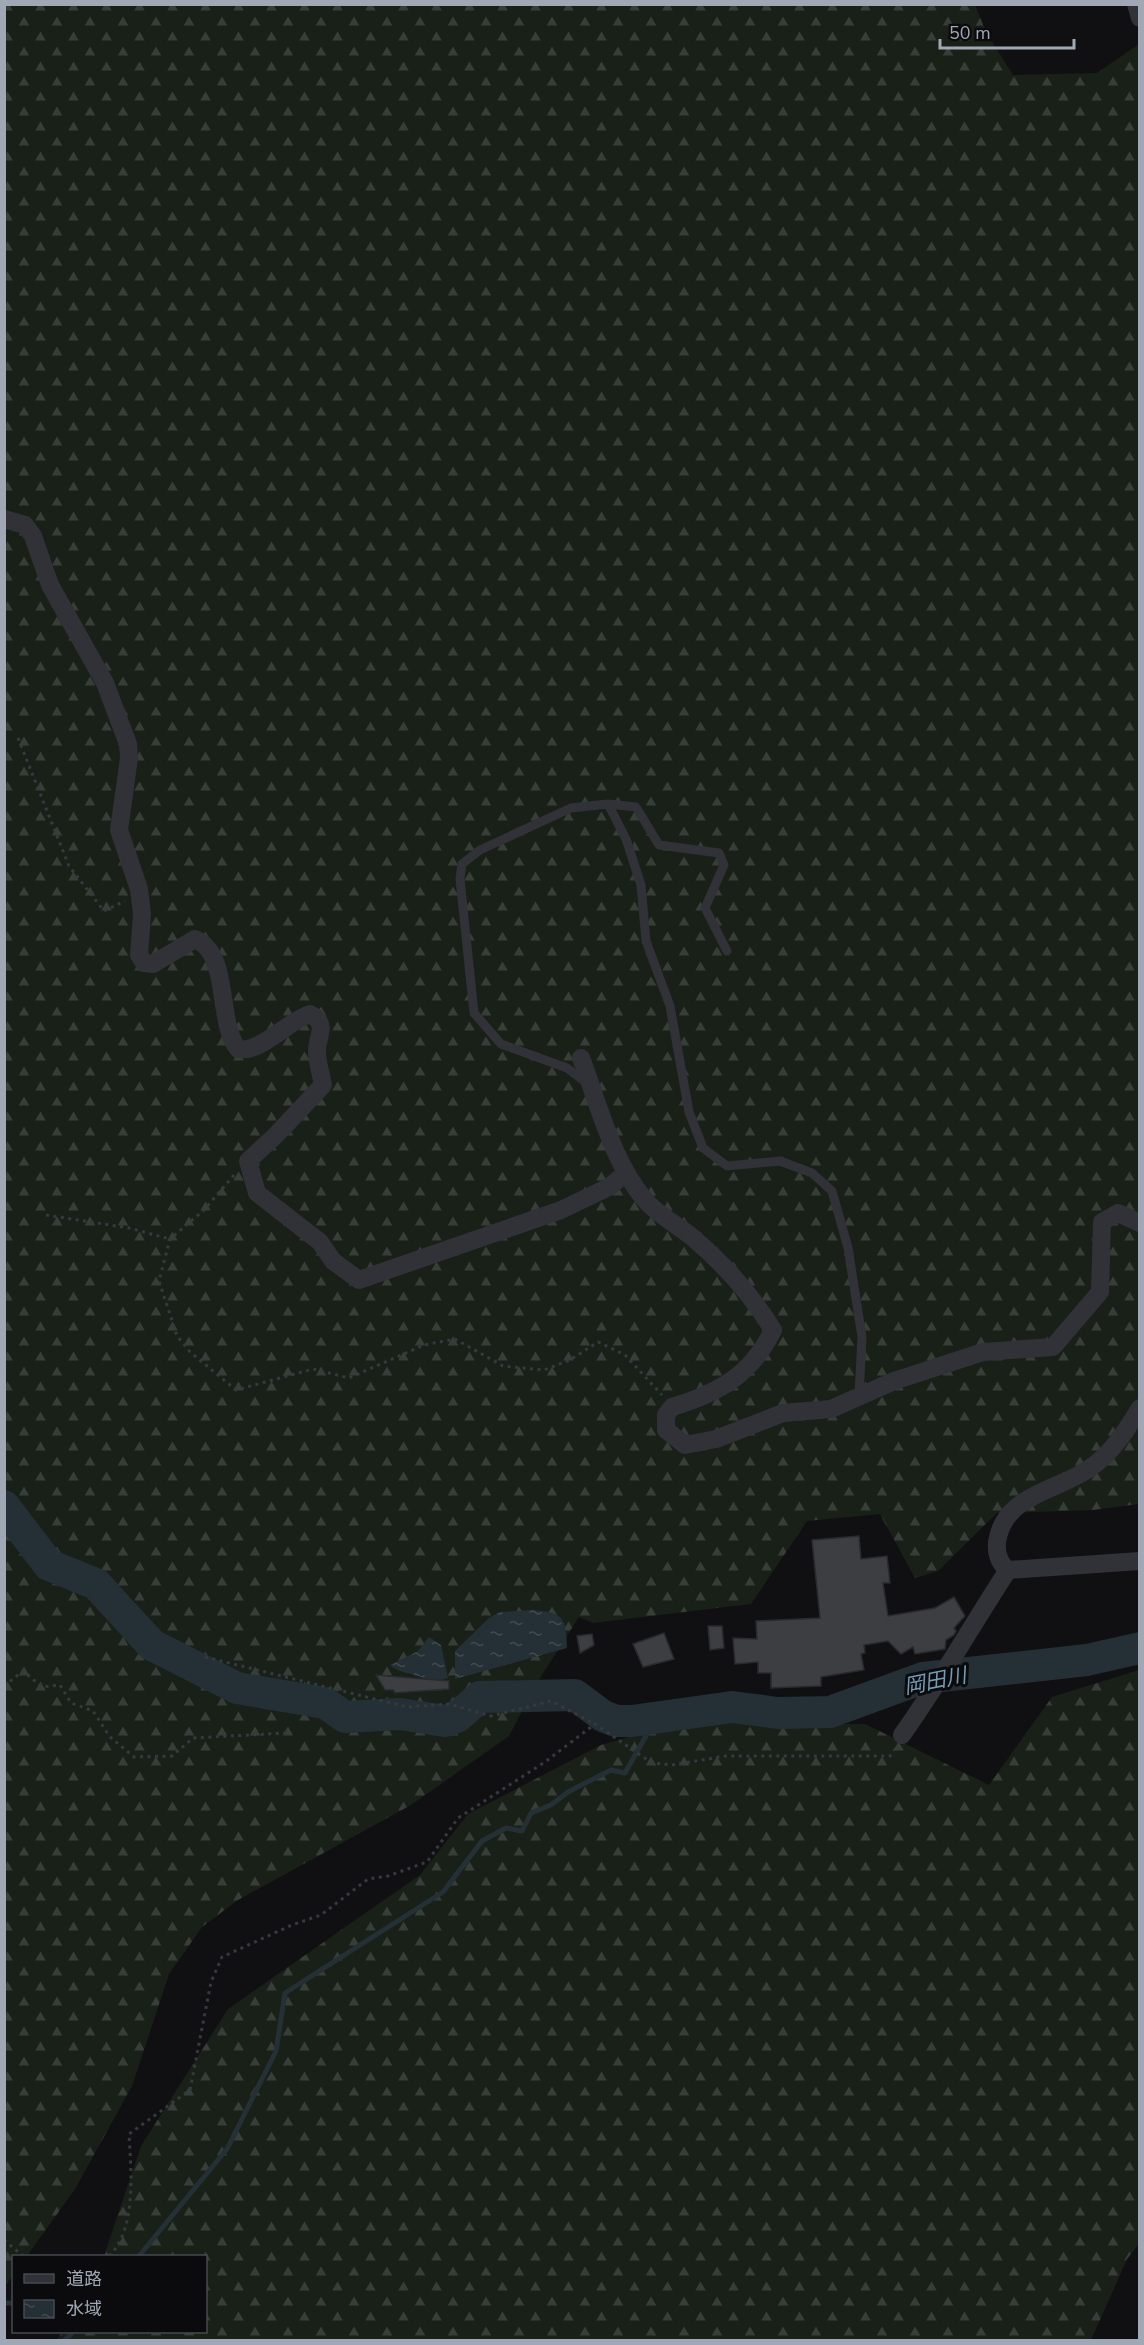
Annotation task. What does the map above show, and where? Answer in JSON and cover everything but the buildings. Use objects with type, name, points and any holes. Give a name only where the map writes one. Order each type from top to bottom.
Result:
[{"type":"street","points":[[1136,4],[1140,18]]},
{"type":"street","points":[[4,519],[25,525],[33,536],[50,585],[62,610],[105,682],[128,744],[129,758],[119,830],[140,894],[142,914],[139,955],[144,963],[153,964],[195,939],[203,942],[210,950],[220,979],[229,1036],[238,1049],[254,1049],[300,1017],[310,1014],[318,1018],[322,1030],[317,1050],[323,1084],[276,1135],[248,1161],[257,1193],[320,1242],[333,1261],[359,1280],[561,1210],[609,1187],[625,1174]]},
{"type":"street","points":[[581,1058],[625,1174],[661,1218],[681,1229],[714,1256],[753,1297],[773,1330],[763,1351],[728,1385],[672,1407],[666,1415],[666,1430],[685,1445],[716,1439],[783,1413],[831,1409],[894,1381],[983,1352],[1053,1347],[1101,1292],[1102,1222],[1118,1213],[1140,1223]]},
{"type":"street","points":[[1140,1408],[1117,1443],[1090,1469],[1026,1498],[1006,1519],[999,1532],[996,1550],[1003,1566],[1008,1570],[1140,1561]]},
{"type":"street","points":[[902,1735],[930,1696],[951,1658],[1008,1570]]},
{"type":"lane","points":[[592,1087],[567,1068],[501,1044],[474,1013],[460,879],[462,864],[480,850],[571,808],[608,804],[636,807],[659,845],[719,853],[724,865],[705,908],[727,951]]},
{"type":"lane","points":[[608,804],[626,839],[642,885],[646,941],[670,1006],[689,1112],[703,1148],[727,1166],[780,1161],[812,1173],[832,1191],[848,1248],[862,1337],[859,1396]]},
{"type":"path","points":[[18,738],[69,866],[104,911],[140,894]]},
{"type":"path","points":[[248,1161],[204,1210],[170,1239],[159,1281],[177,1336],[190,1352],[236,1390],[313,1369],[349,1378],[424,1345],[455,1339],[503,1366],[544,1370],[570,1360],[597,1342],[625,1355],[672,1407]]},
{"type":"path","points":[[46,1215],[129,1228],[170,1239]]},
{"type":"path","points":[[205,1657],[407,1707],[449,1704],[491,1716],[551,1701],[595,1724],[652,1763],[672,1765],[726,1756],[890,1756],[902,1735]]},
{"type":"path","points":[[4,1686],[23,1671],[42,1687],[60,1685],[71,1703],[93,1711],[110,1737],[134,1757],[171,1756],[193,1738],[287,1733]]},
{"type":"path","points":[[110,2255],[118,2248],[132,2197],[129,2134],[190,2090],[211,1982],[222,1957],[292,1925],[321,1915],[368,1879],[388,1876],[427,1862],[458,1818],[545,1762],[595,1724]]},
{"type":"path","points":[[4,2240],[22,2255]]},
{"type":"green space","points":[[5,5],[975,5],[986,32],[1013,75],[1097,73],[1139,44],[1139,1504],[1093,1510],[997,1513],[938,1571],[915,1578],[880,1514],[807,1521],[751,1604],[593,1623],[579,1617],[535,1686],[509,1736],[411,1805],[238,1900],[202,1927],[169,1974],[132,2086],[75,2189],[28,2255],[12,2255],[12,2277],[5,2285]]},
{"type":"green space","points":[[1139,1670],[1139,2244],[1127,2259],[1091,2340],[57,2340],[61,2333],[207,2333],[207,2255],[104,2255],[141,2146],[228,2009],[420,1875],[468,1814],[601,1745],[681,1722],[865,1724],[989,1785],[1052,1697]]},
{"type":"water","points":[[532,1610],[551,1613],[561,1618],[566,1630],[567,1648],[455,1679],[455,1651],[489,1618],[500,1612]]},
{"type":"water","points":[[429,1637],[441,1645],[448,1678],[432,1683],[390,1665],[418,1651]]},
{"type":"waterway","name":"岡田川","points":[[4,1506],[49,1565],[96,1584],[152,1645],[237,1688],[325,1703],[345,1717],[400,1714],[445,1721],[457,1717],[480,1697],[575,1695],[603,1716],[616,1721],[632,1721],[732,1707],[778,1713],[830,1712],[923,1678],[1087,1660],[1140,1648]]},
{"type":"waterway","points":[[140,2255],[227,2149],[276,2051],[285,1993],[443,1892],[482,1841],[506,1828],[522,1831],[531,1813],[551,1805],[568,1792],[611,1770],[625,1773],[656,1718]]},
{"type":"waterway","points":[[4,2303],[12,2303]]},
{"type":"waterway","points":[[65,2340],[72,2333]]}]
